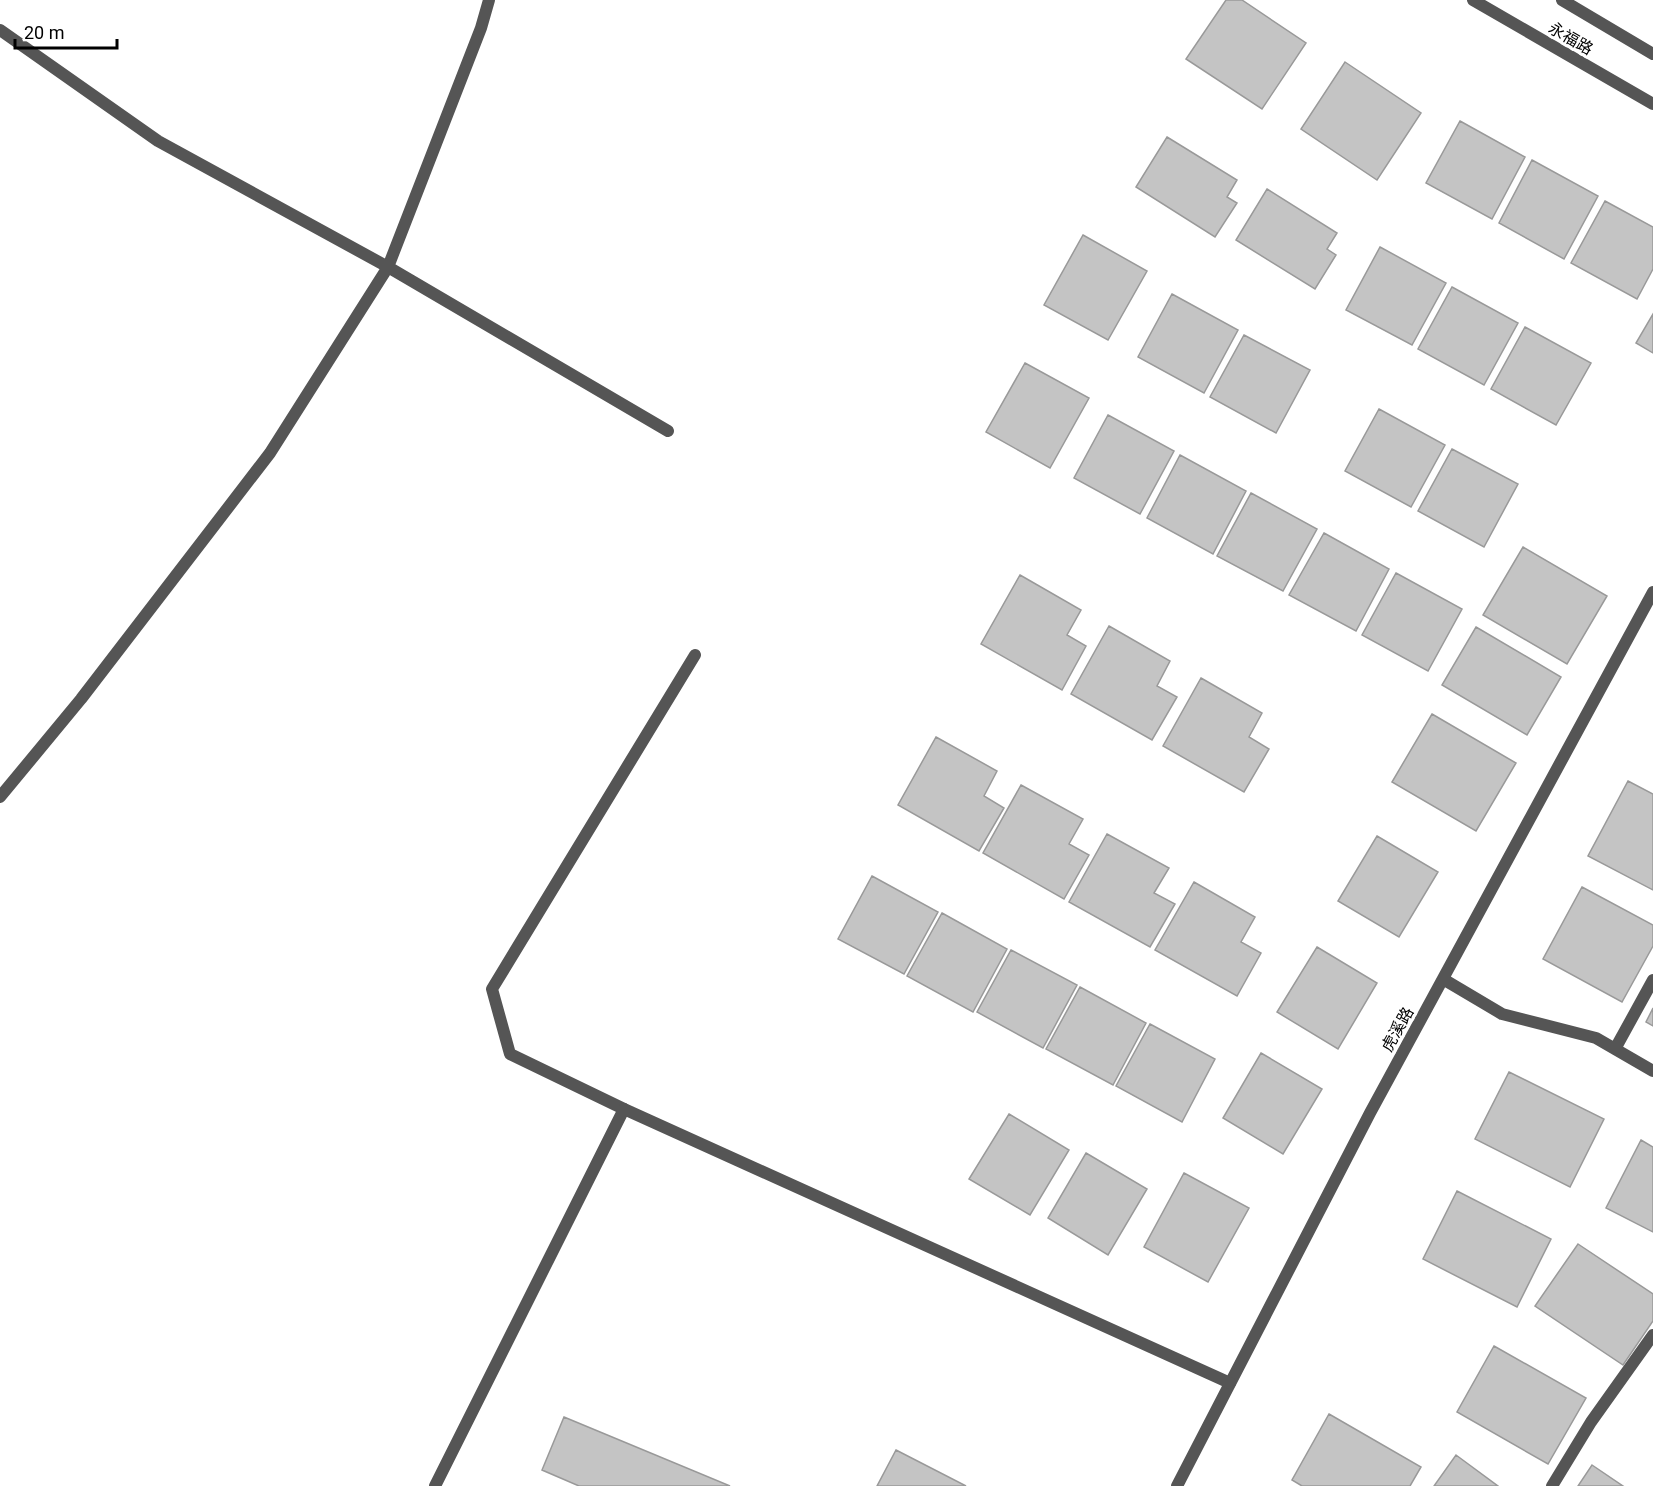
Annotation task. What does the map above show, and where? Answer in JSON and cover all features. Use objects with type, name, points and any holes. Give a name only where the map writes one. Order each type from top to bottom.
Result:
[{"type":"street","points":[[0,797],[81,699],[270,453],[388,267],[481,28],[489,0]]},
{"type":"street","name":"永福路","points":[[1473,0],[1653,104]]},
{"type":"street","name":"永福路","points":[[1562,0],[1653,54]]},
{"type":"street","points":[[0,30],[158,141],[388,267],[668,431]]},
{"type":"street","name":"虎溪路","points":[[1177,1486],[1370,1113],[1653,592]]},
{"type":"street","points":[[695,655],[492,989],[510,1054],[624,1109],[1230,1383]]},
{"type":"street","points":[[1443,979],[1502,1014],[1596,1038],[1653,1071]]},
{"type":"street","points":[[1615,1049],[1653,980]]},
{"type":"street","points":[[435,1486],[624,1109]]},
{"type":"street","points":[[1552,1486],[1591,1422],[1653,1335]]},
{"type":"building","points":[[1226,0],[1242,0],[1306,43],[1262,109],[1186,59]]},
{"type":"building","points":[[1345,62],[1421,113],[1377,180],[1301,129]]},
{"type":"building","points":[[1460,121],[1525,157],[1492,219],[1426,183]]},
{"type":"building","points":[[1167,137],[1237,180],[1227,197],[1237,203],[1215,237],[1136,187]]},
{"type":"building","points":[[1532,160],[1598,196],[1564,259],[1499,223]]},
{"type":"building","points":[[1267,189],[1337,233],[1327,249],[1336,255],[1315,289],[1236,240]]},
{"type":"building","points":[[1605,201],[1653,227],[1653,269],[1637,299],[1571,263]]},
{"type":"building","points":[[1083,235],[1147,271],[1108,340],[1044,305]]},
{"type":"building","points":[[1380,247],[1446,283],[1412,345],[1346,310]]},
{"type":"building","points":[[1452,287],[1518,323],[1484,385],[1418,349]]},
{"type":"building","points":[[1172,294],[1238,330],[1204,393],[1138,357]]},
{"type":"building","points":[[1653,314],[1653,353],[1636,343]]},
{"type":"building","points":[[1525,327],[1591,363],[1556,425],[1491,389]]},
{"type":"building","points":[[1244,335],[1310,370],[1276,433],[1210,397]]},
{"type":"building","points":[[1025,363],[1089,398],[1050,468],[986,432]]},
{"type":"building","points":[[1379,409],[1445,445],[1411,507],[1345,471]]},
{"type":"building","points":[[1108,415],[1174,451],[1140,514],[1074,478]]},
{"type":"building","points":[[1452,449],[1518,484],[1484,547],[1418,511]]},
{"type":"building","points":[[1180,455],[1246,491],[1213,554],[1147,518]]},
{"type":"building","points":[[1251,493],[1317,529],[1283,591],[1217,556]]},
{"type":"building","points":[[1324,533],[1389,569],[1356,631],[1289,595]]},
{"type":"building","points":[[1523,547],[1607,596],[1567,664],[1483,615]]},
{"type":"building","points":[[1396,573],[1462,609],[1428,671],[1362,635]]},
{"type":"building","points":[[1020,575],[1081,610],[1067,635],[1086,646],[1062,690],[981,644]]},
{"type":"building","points":[[1109,626],[1170,661],[1157,686],[1177,697],[1152,740],[1071,694]]},
{"type":"building","points":[[1476,627],[1561,677],[1527,735],[1442,685]]},
{"type":"building","points":[[1201,678],[1262,713],[1249,737],[1269,749],[1244,792],[1163,746]]},
{"type":"building","points":[[1432,714],[1516,763],[1476,831],[1392,782]]},
{"type":"building","points":[[936,737],[997,771],[984,796],[1004,808],[979,851],[898,805]]},
{"type":"building","points":[[1628,781],[1653,794],[1653,890],[1588,856]]},
{"type":"building","points":[[1021,785],[1083,819],[1069,844],[1089,855],[1064,899],[983,853]]},
{"type":"building","points":[[1107,834],[1169,868],[1154,893],[1175,904],[1150,947],[1069,902]]},
{"type":"building","points":[[1377,836],[1438,872],[1399,937],[1338,901]]},
{"type":"building","points":[[872,876],[938,912],[904,974],[838,939]]},
{"type":"building","points":[[1194,882],[1255,917],[1241,942],[1261,953],[1237,996],[1155,950]]},
{"type":"building","points":[[1582,887],[1653,925],[1653,946],[1622,1002],[1543,959]]},
{"type":"building","points":[[942,913],[1007,949],[973,1012],[907,976]]},
{"type":"building","points":[[1317,947],[1377,983],[1338,1049],[1277,1012]]},
{"type":"building","points":[[1011,950],[1077,985],[1043,1048],[977,1012]]},
{"type":"building","points":[[1080,987],[1146,1023],[1113,1085],[1046,1049]]},
{"type":"building","points":[[1653,1008],[1653,1026],[1646,1022]]},
{"type":"building","points":[[1150,1024],[1215,1059],[1182,1122],[1116,1086]]},
{"type":"building","points":[[1261,1053],[1322,1089],[1283,1154],[1223,1118]]},
{"type":"building","points":[[1509,1072],[1604,1119],[1570,1187],[1475,1139]]},
{"type":"building","points":[[1009,1114],[1069,1150],[1030,1215],[969,1179]]},
{"type":"building","points":[[1641,1140],[1653,1147],[1653,1232],[1606,1208]]},
{"type":"building","points":[[1086,1153],[1147,1189],[1108,1255],[1048,1218]]},
{"type":"building","points":[[1184,1173],[1249,1208],[1208,1282],[1144,1247]]},
{"type":"building","points":[[1457,1191],[1551,1239],[1517,1307],[1423,1259]]},
{"type":"building","points":[[1578,1244],[1653,1294],[1653,1321],[1623,1365],[1535,1306]]},
{"type":"building","points":[[1494,1346],[1586,1398],[1548,1464],[1457,1412]]},
{"type":"building","points":[[1329,1414],[1421,1467],[1410,1486],[1302,1486],[1292,1480]]},
{"type":"building","points":[[564,1417],[730,1486],[579,1486],[542,1470]]},
{"type":"building","points":[[896,1450],[966,1486],[877,1486]]},
{"type":"building","points":[[1456,1455],[1498,1486],[1434,1486]]},
{"type":"building","points":[[1592,1465],[1623,1486],[1578,1486]]}]
